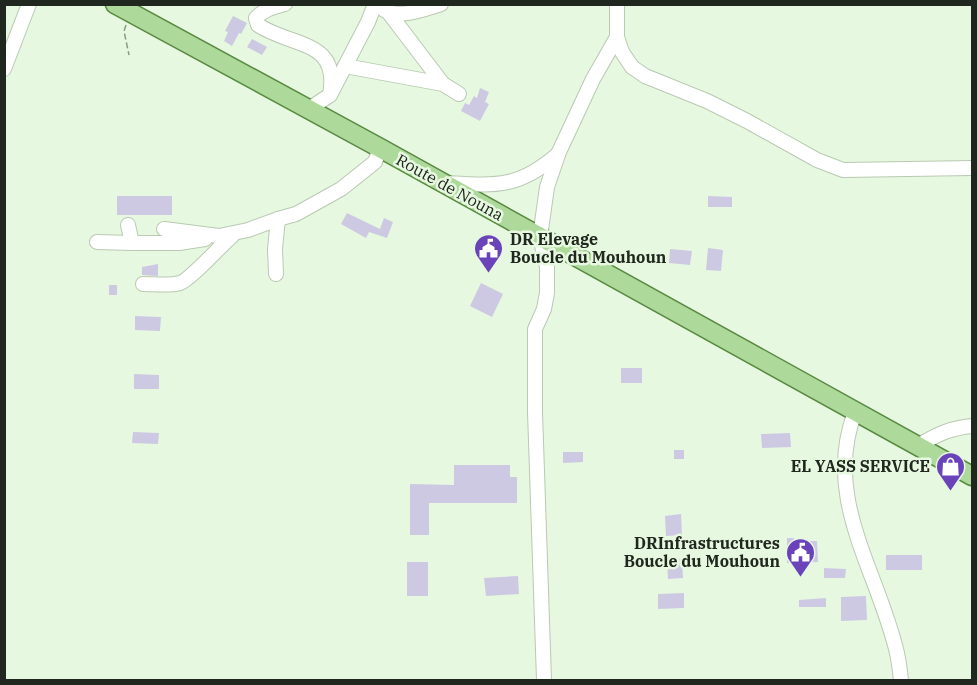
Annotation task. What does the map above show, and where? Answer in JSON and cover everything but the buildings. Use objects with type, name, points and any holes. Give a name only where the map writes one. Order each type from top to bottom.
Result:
[{"type":"main road","name":"Route de Nouna","points":[[123,8],[972,476]]},
{"type":"street","points":[[4,69],[29,4]]},
{"type":"street","points":[[285,4],[272,7],[260,14],[256,18],[258,25],[271,34],[314,50],[325,57],[333,79],[330,95]]},
{"type":"street","points":[[309,109],[330,95],[375,4],[388,13],[443,84],[459,94]]},
{"type":"street","points":[[388,13],[415,12],[441,4]]},
{"type":"street","points":[[617,4],[617,37],[622,52],[632,67],[645,76],[707,101],[817,160],[843,170],[972,168]]},
{"type":"street","points":[[544,681],[535,412],[535,329],[544,309],[547,293],[547,267],[540,237],[547,187],[559,152],[593,79],[617,37]]},
{"type":"street","points":[[345,66],[443,84]]},
{"type":"street","points":[[97,242],[179,243],[236,232],[296,214],[341,189],[375,162],[380,148]]},
{"type":"street","points":[[443,183],[504,185],[526,177],[545,165],[559,152]]},
{"type":"street","points":[[276,274],[275,249],[278,219]]},
{"type":"street","points":[[128,225],[132,243]]},
{"type":"street","points":[[164,229],[219,236]]},
{"type":"street","points":[[143,284],[179,283],[188,279],[219,246],[236,232]]},
{"type":"street","points":[[855,412],[845,450],[845,478],[849,512],[897,653],[901,681]]},
{"type":"street","points":[[918,446],[940,432],[972,426]]},
{"type":"path","points":[[123,8],[124,31],[129,55]]},
{"type":"place","name":"DR Elevage Boucle du Mouhoun","points":[[489,274]]},
{"type":"place","name":"EL YASS SERVICE","points":[[951,492]]},
{"type":"place","name":"DRInfrastructures Boucle du Mouhoun","points":[[801,578]]}]
